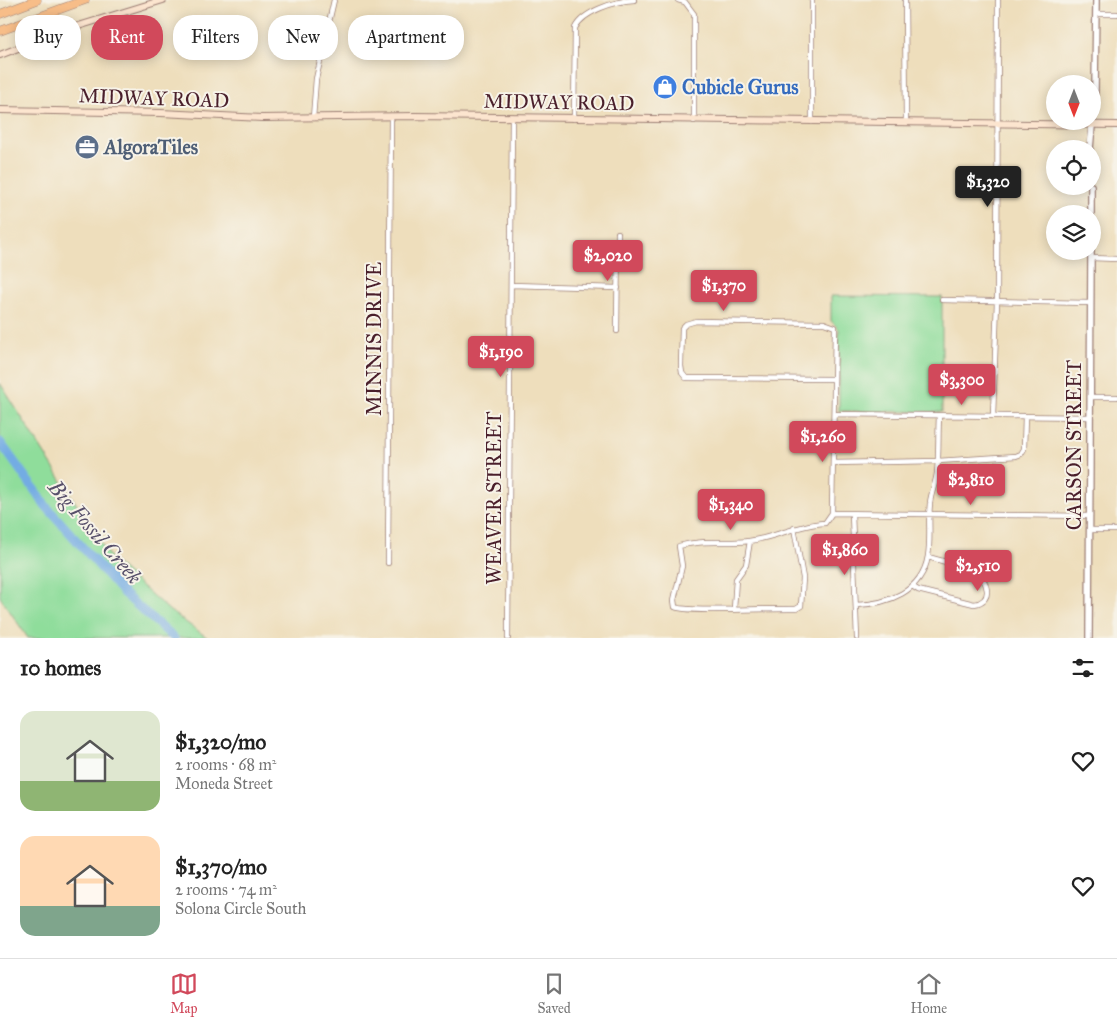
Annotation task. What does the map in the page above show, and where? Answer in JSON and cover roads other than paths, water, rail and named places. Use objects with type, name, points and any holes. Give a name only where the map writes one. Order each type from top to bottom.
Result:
[{"type":"highway","points":[[0,14],[36,0]]},
{"type":"highway","points":[[0,31],[85,0]]},
{"type":"main road","points":[[0,55],[59,32],[162,0]]},
{"type":"main road","name":"MIDWAY ROAD","points":[[0,110],[313,118],[391,116],[694,121],[1046,123]]},
{"type":"main road","name":"MIDWAY ROAD","points":[[1101,124],[1117,125]]},
{"type":"street","points":[[313,118],[315,86],[334,0]]},
{"type":"street","points":[[574,119],[575,28],[582,18],[603,8],[634,0]]},
{"type":"street","points":[[678,0],[685,2],[694,14],[694,121]]},
{"type":"street","points":[[812,0],[812,122]]},
{"type":"street","points":[[905,0],[906,122]]},
{"type":"street","points":[[993,416],[997,301],[998,0]]},
{"type":"street","points":[[1095,75],[1096,0]]},
{"type":"street","points":[[1096,14],[1117,14]]},
{"type":"street","name":"MINNIS DRIVE","points":[[388,563],[391,116]]},
{"type":"street","name":"WEAVER STREET","points":[[508,638],[512,117]]},
{"type":"street","points":[[617,331],[618,233]]},
{"type":"street","points":[[1101,258],[1117,259]]},
{"type":"street","name":"CARSON STREET","points":[[1089,638],[1091,260]]},
{"type":"street","points":[[511,285],[618,288]]},
{"type":"street","points":[[942,300],[1090,303]]},
{"type":"street","points":[[794,528],[803,578],[801,606],[796,609],[678,608],[674,600],[681,575],[679,546],[703,541],[750,541],[794,528],[808,524],[825,523],[832,513],[835,327],[824,323],[690,322],[684,325],[681,334],[682,373],[686,378],[834,379]]},
{"type":"street","points":[[1090,397],[1117,397]]},
{"type":"street","points":[[834,414],[1090,417]]},
{"type":"street","points":[[856,605],[882,603],[904,594],[926,566],[929,516],[938,461],[939,416]]},
{"type":"street","points":[[833,463],[1006,458],[1021,454],[1024,442],[1025,416]]},
{"type":"street","points":[[832,513],[929,516],[1090,516]]},
{"type":"street","points":[[852,514],[857,638]]},
{"type":"street","points":[[1090,530],[1117,530]]},
{"type":"street","points":[[734,609],[736,579],[746,565],[750,541]]},
{"type":"street","points":[[912,586],[918,590],[974,604],[981,603],[986,599],[987,585],[981,575],[975,570],[928,557]]},
{"type":"waterway","name":"Big Fossil Creek","points":[[0,442],[46,506],[123,593],[174,638]]},
{"type":"place","name":"Cubicle Gurus","points":[[665,87]]},
{"type":"place","name":"AlgoraTiles","points":[[87,147]]}]
